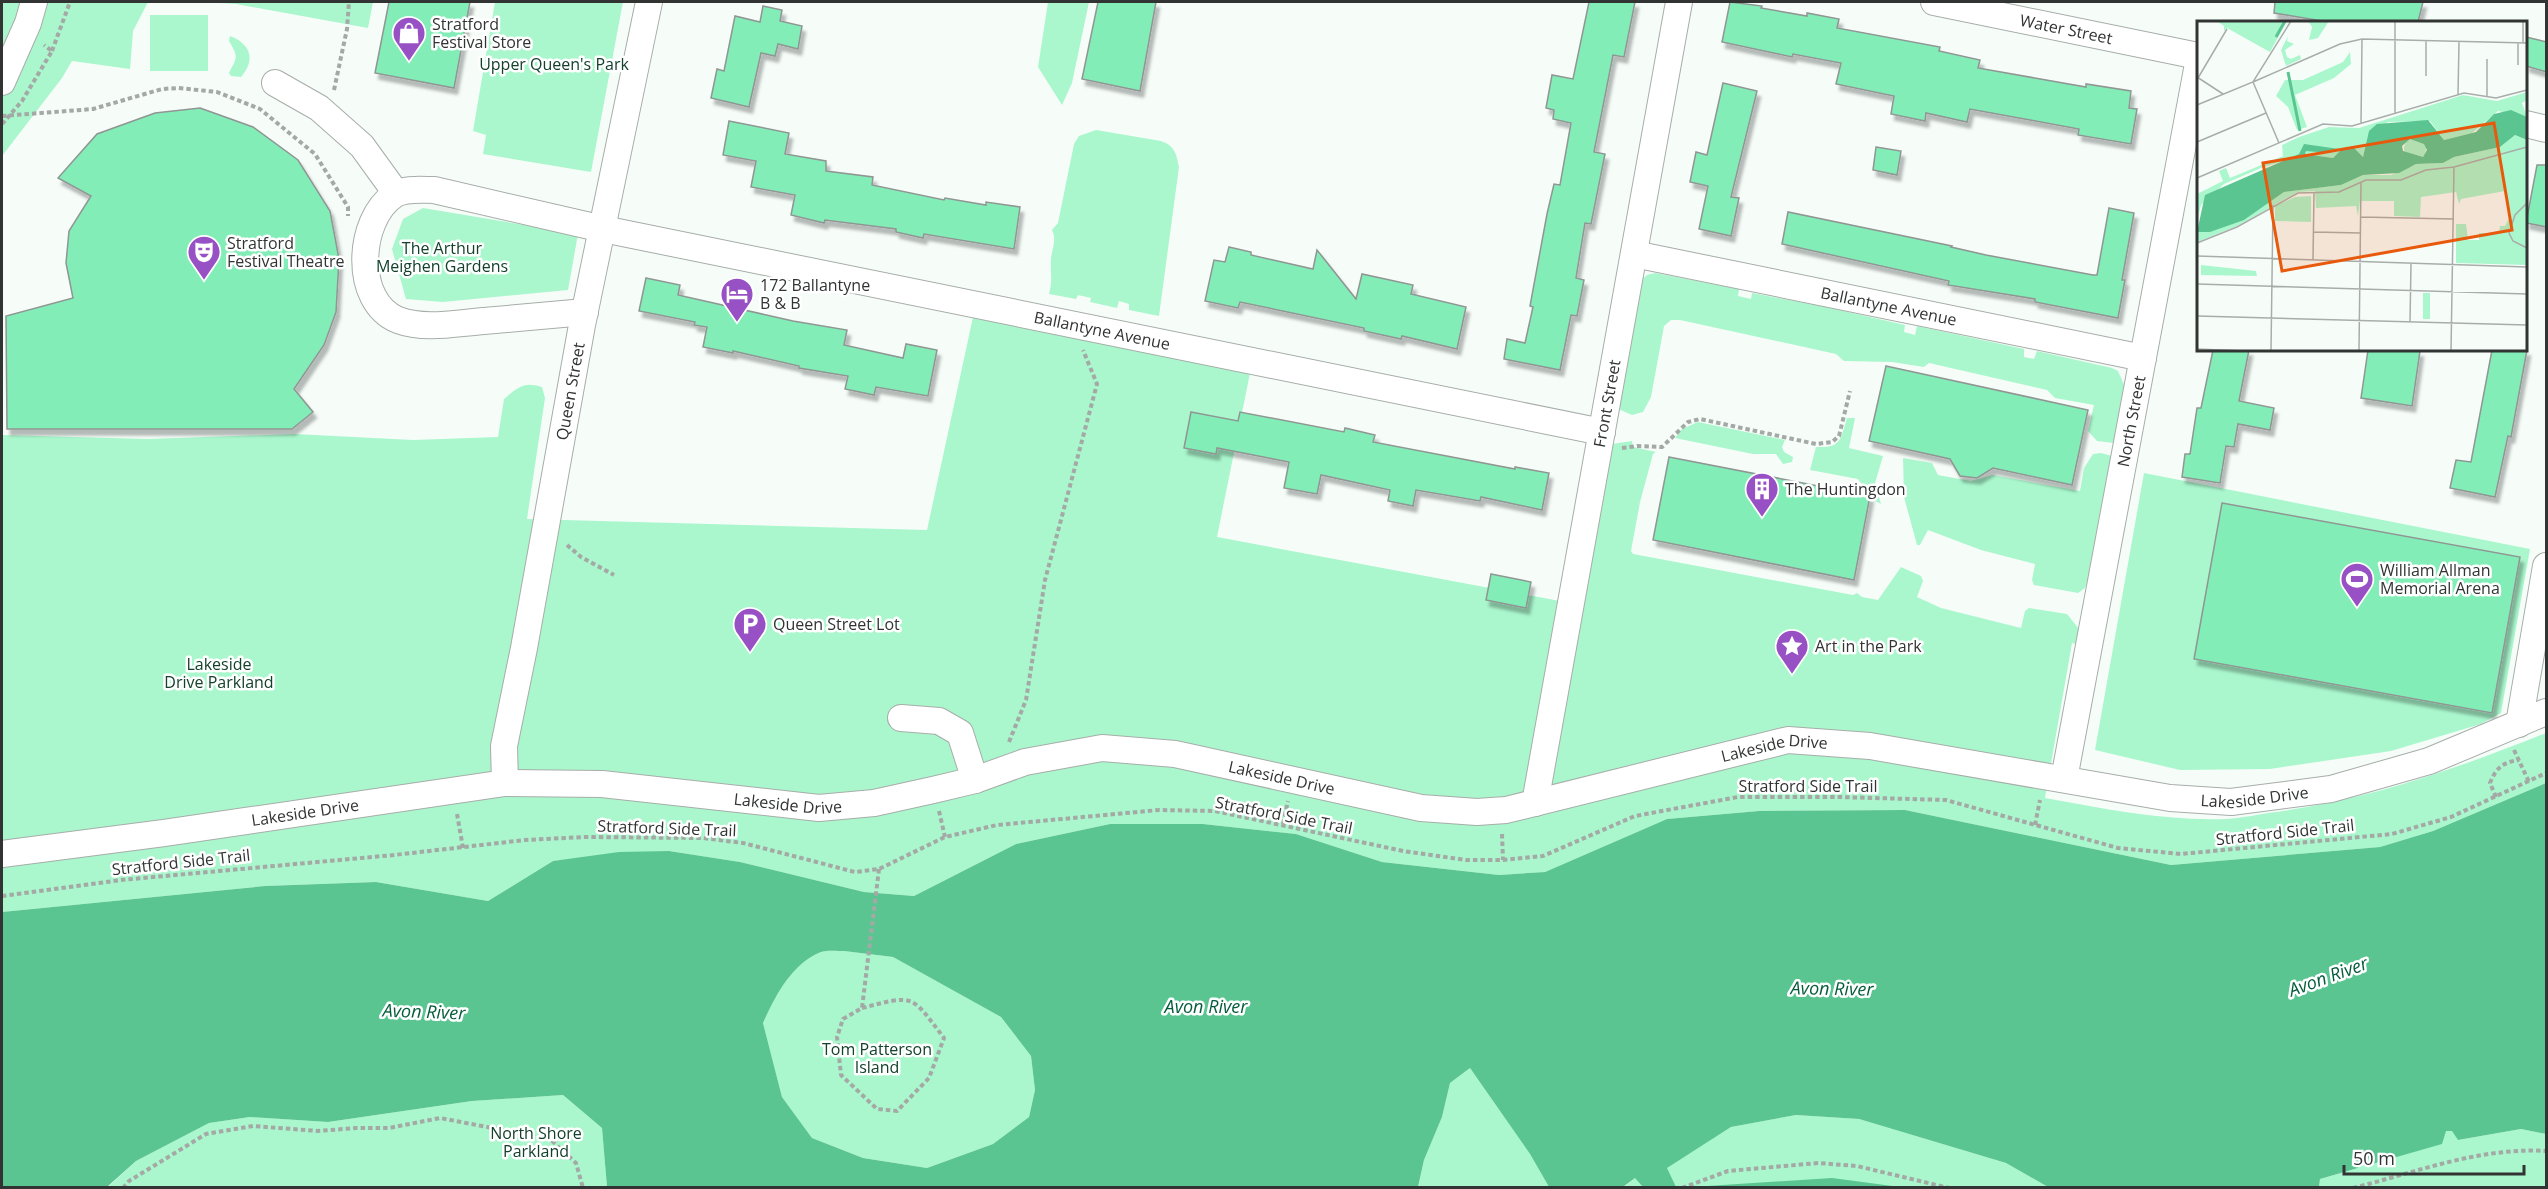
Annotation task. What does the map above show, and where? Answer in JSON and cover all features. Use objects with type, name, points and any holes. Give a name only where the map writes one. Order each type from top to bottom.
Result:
[{"type":"street","points":[[2,82],[28,23],[34,2]]},
{"type":"street","name":"Queen Street","points":[[505,783],[504,746],[585,312],[649,2]]},
{"type":"street","name":"Front Street","points":[[1534,803],[1680,2]]},
{"type":"street","name":"Water Street","points":[[1934,2],[2197,56]]},
{"type":"street","name":"North Street","points":[[2064,779],[2197,74]]},
{"type":"street","points":[[274,83],[319,108],[362,146],[396,193],[378,208],[368,235],[363,266],[378,308],[397,319],[423,326],[585,312]]},
{"type":"street","points":[[2527,124],[2547,129]]},
{"type":"street","name":"Ballantyne Avenue","points":[[396,193],[434,190],[603,229],[1073,324],[1600,442]]},
{"type":"street","name":"Ballantyne Avenue","points":[[1634,254],[2143,358]]},
{"type":"street","points":[[2513,727],[2547,566]]},
{"type":"street","name":"Lakeside Drive","points":[[2,854],[164,834],[505,783],[602,784],[819,808],[874,803],[985,776],[1025,762],[1102,748],[1175,754],[1421,808],[1477,812],[1506,810],[1788,740],[1870,746],[2170,798],[2231,802],[2331,789],[2429,761],[2547,712]]},
{"type":"street","points":[[901,718],[939,721],[960,733],[985,776]]},
{"type":"path","points":[[52,51],[70,2]]},
{"type":"path","points":[[285,129],[319,108],[337,87],[349,2]]},
{"type":"path","points":[[2,116],[93,109],[162,89],[178,88],[217,92],[260,109],[315,154],[348,207],[348,218]]},
{"type":"path","points":[[985,776],[1026,700],[1045,580],[1096,384],[1073,324]]},
{"type":"path","points":[[1600,442],[1662,447],[1688,422],[1700,419],[1816,444],[1832,442],[1839,436],[1850,391]]},
{"type":"path","points":[[546,527],[580,557],[614,575]]},
{"type":"path","points":[[2513,727],[2519,760],[2529,782]]},
{"type":"path","points":[[2496,797],[2490,783],[2495,771],[2508,761],[2519,760]]},
{"type":"path","name":"Stratford Side Trail","points":[[2,896],[121,880],[463,848],[525,840],[585,837],[703,838],[743,843],[855,872],[879,869],[945,837],[997,825],[1159,810],[1215,811],[1403,851],[1466,860],[1503,860],[1543,856],[1635,816],[1738,797],[1838,796],[1946,800],[2118,848],[2181,854],[2392,834],[2451,817],[2547,773]]},
{"type":"path","points":[[456,807],[463,848]]},
{"type":"path","points":[[862,1008],[879,869]]},
{"type":"path","points":[[900,998],[918,1003],[944,1038],[929,1078],[897,1111],[877,1109],[842,1075],[837,1037],[843,1019],[862,1008],[900,998]]},
{"type":"path","points":[[123,1188],[129,1180],[206,1134],[253,1126],[318,1131],[389,1128],[440,1118],[550,1139],[576,1163],[583,1188]]},
{"type":"path","points":[[2353,1188],[2446,1163],[2518,1149],[2547,1151]]},
{"type":"path","points":[[1682,1188],[1728,1171],[1818,1163],[1857,1166],[1949,1188]]},
{"type":"green space","points":[[2,2],[148,2],[133,31],[130,69],[72,61],[62,78],[2,156]]},
{"type":"green space","points":[[204,2],[373,2],[368,28],[236,4]]},
{"type":"green space","name":"Upper Queen's Park","points":[[495,2],[623,2],[591,172],[483,154],[486,135],[473,131]]},
{"type":"green space","points":[[1048,2],[1089,2],[1072,83],[1062,105],[1038,67]]},
{"type":"green space","points":[[150,15],[208,15],[208,71],[150,71]]},
{"type":"green space","points":[[230,36],[243,43],[249,53],[249,65],[241,77],[231,76],[229,73],[236,57],[229,41]]},
{"type":"green space","points":[[1096,130],[1161,141],[1169,145],[1176,154],[1179,167],[1159,316],[1129,310],[1129,304],[1119,301],[1117,308],[1090,302],[1091,298],[1078,295],[1076,299],[1049,294],[1054,241],[1052,230],[1058,223],[1074,144],[1079,136]]},
{"type":"green space","name":"The Arthur Meighen Gardens","points":[[423,208],[578,234],[568,290],[443,302],[406,299],[392,249],[403,219]]},
{"type":"green space","points":[[1655,273],[1739,289],[1738,296],[1751,299],[1752,293],[1905,325],[1904,332],[1915,335],[1917,326],[2024,349],[2024,357],[2034,359],[2037,351],[2112,368],[2118,371],[2125,387],[2114,443],[2097,441],[2088,431],[2094,405],[2055,398],[2047,390],[1929,363],[1924,367],[1892,362],[1844,361],[1836,354],[1680,320],[1671,320],[1664,326],[1651,397],[1643,412],[1632,415],[1616,408],[1640,281],[1647,275]]},
{"type":"green space","name":"Lakeside Drive Parkland","points":[[973,317],[1250,373],[1217,537],[1581,605],[1612,444],[1632,441],[1633,447],[1656,452],[1653,454],[1640,502],[1631,551],[1633,554],[1853,595],[1857,593],[1862,597],[1878,600],[1901,567],[1921,576],[1923,581],[1917,597],[1941,608],[2021,628],[2025,611],[2029,608],[2067,614],[2079,629],[2076,644],[2072,643],[2045,798],[2158,816],[2203,819],[2239,818],[2380,791],[2447,770],[2546,733],[2546,783],[2433,831],[2380,847],[2171,865],[1905,810],[1759,811],[1667,819],[1545,872],[1499,875],[1382,862],[1296,834],[1203,824],[1110,824],[1016,844],[914,896],[864,892],[740,862],[669,851],[553,861],[488,901],[376,882],[265,886],[2,912],[2,435],[147,439],[295,434],[413,440],[498,437],[504,399],[517,388],[530,385],[542,387],[545,398],[527,519],[927,530]]},
{"type":"green space","points":[[1847,418],[1855,418],[1849,448],[1883,456],[1875,483],[1881,504],[1873,500],[1858,479],[1810,470],[1816,447],[1831,446],[1839,441]]},
{"type":"green space","points":[[1698,422],[1785,440],[1782,447],[1784,452],[1793,457],[1792,462],[1783,464],[1776,454],[1753,454],[1675,438],[1682,429]]},
{"type":"green space","points":[[2101,453],[2112,456],[2088,579],[2085,588],[2078,593],[2034,585],[2032,580],[2035,564],[1981,550],[1928,530],[1920,545],[1917,545],[1904,497],[1903,458],[1932,463],[1938,475],[1971,481],[1993,475],[2080,491],[2084,468],[2093,454]]},
{"type":"green space","points":[[2144,473],[2530,549],[2501,713],[2481,724],[2391,751],[2270,769],[2180,770],[2095,750]]},
{"type":"green space","name":"Tom Patterson Island","points":[[844,951],[893,957],[1001,1017],[1031,1056],[1035,1090],[1029,1117],[993,1144],[927,1168],[863,1158],[812,1138],[782,1097],[763,1023],[785,982],[801,964],[821,952]]},
{"type":"green space","points":[[1470,1068],[1530,1154],[1549,1187],[1418,1188],[1424,1160],[1442,1117],[1450,1083]]},
{"type":"green space","name":"North Shore Parkland","points":[[563,1095],[602,1128],[607,1187],[107,1188],[136,1161],[209,1123],[250,1117],[328,1122],[472,1101]]},
{"type":"green space","points":[[1796,1115],[1859,1119],[2006,1163],[2048,1187],[1623,1188],[1635,1178],[1666,1168],[1731,1127]]},
{"type":"green space","points":[[2521,1129],[2546,1134],[2546,1187],[2319,1188],[2320,1179],[2358,1168],[2360,1157],[2445,1131],[2452,1130],[2458,1140]]},
{"type":"water","name":"Avon River","points":[[2546,783],[2546,1134],[2521,1129],[2458,1140],[2452,1131],[2446,1131],[2442,1144],[2372,1164],[2367,1156],[2361,1157],[2358,1168],[2320,1179],[2319,1187],[2048,1187],[2006,1163],[1859,1119],[1796,1115],[1731,1127],[1667,1168],[1676,1187],[1643,1187],[1635,1178],[1623,1187],[1549,1187],[1530,1154],[1470,1068],[1450,1083],[1442,1117],[1424,1160],[1418,1187],[607,1187],[602,1128],[563,1095],[472,1101],[328,1122],[250,1117],[209,1123],[136,1161],[107,1187],[2,1187],[2,912],[265,886],[376,882],[488,901],[553,861],[619,852],[669,851],[740,862],[864,892],[914,896],[1016,844],[1110,824],[1203,824],[1296,834],[1382,862],[1499,875],[1545,872],[1667,819],[1759,811],[1905,810],[2171,865],[2380,847],[2433,831]],"holes":[[[829,951],[893,957],[1001,1017],[1031,1056],[1035,1090],[1029,1117],[993,1144],[927,1168],[863,1158],[812,1138],[782,1097],[763,1023],[785,982],[810,957]]]},
{"type":"water","points":[[1832,1178],[1900,1187],[1692,1187]]},
{"type":"building","points":[[389,2],[470,2],[454,88],[375,73]]},
{"type":"building","points":[[1098,2],[1156,2],[1140,91],[1082,79]]},
{"type":"building","points":[[1589,2],[1635,2],[1624,57],[1613,55],[1594,152],[1605,154],[1591,224],[1585,223],[1576,278],[1584,280],[1577,316],[1571,315],[1560,370],[1504,359],[1507,339],[1525,343],[1533,307],[1530,306],[1547,214],[1554,184],[1560,185],[1571,123],[1553,119],[1554,110],[1546,108],[1552,75],[1573,79]]},
{"type":"building","points":[[1730,2],[1807,16],[1807,13],[1839,19],[1837,28],[1940,47],[1939,51],[1980,60],[1978,68],[2086,87],[2086,84],[2131,91],[2129,108],[2137,109],[2131,144],[2078,135],[2079,129],[1970,109],[1967,122],[1926,113],[1925,121],[1891,114],[1894,96],[1836,84],[1841,63],[1793,54],[1792,57],[1722,42]]},
{"type":"building","points":[[2275,2],[2423,2],[2418,21],[2322,21],[2274,13]]},
{"type":"building","points":[[763,6],[782,10],[780,21],[802,26],[798,49],[778,44],[775,56],[761,53],[749,107],[711,98],[717,69],[724,71],[735,16],[760,22]]},
{"type":"building","points":[[2527,37],[2547,42],[2547,72],[2527,66]]},
{"type":"building","points":[[1723,83],[1757,91],[1731,197],[1739,198],[1731,236],[1699,229],[1708,186],[1690,182],[1696,152],[1707,155]]},
{"type":"building","name":"Stratford Festival Theatre","points":[[200,108],[253,127],[298,160],[330,211],[339,259],[336,312],[324,345],[294,389],[313,412],[292,429],[7,429],[6,316],[73,298],[66,263],[69,231],[91,196],[58,178],[97,134],[155,113]]},
{"type":"building","points":[[729,121],[789,133],[785,154],[826,161],[826,171],[873,177],[872,185],[944,200],[945,198],[986,205],[986,202],[1020,207],[1014,249],[924,234],[923,238],[896,232],[896,229],[825,220],[824,223],[791,215],[795,195],[751,187],[756,161],[723,155]]},
{"type":"building","points":[[1876,147],[1901,151],[1897,175],[1873,170]]},
{"type":"building","points":[[2537,165],[2547,165],[2547,227],[2527,223]]},
{"type":"building","points":[[2109,208],[2134,213],[2118,318],[2035,302],[2035,299],[1948,285],[1949,281],[1782,244],[1788,212],[1986,255],[2097,275]]},
{"type":"building","points":[[1229,247],[1251,252],[1251,255],[1313,269],[1317,250],[1356,299],[1362,274],[1413,285],[1411,294],[1466,307],[1457,349],[1402,336],[1401,339],[1364,331],[1364,328],[1240,302],[1238,308],[1205,301],[1214,260],[1225,262]]},
{"type":"building","points":[[646,278],[680,285],[678,295],[793,321],[847,330],[844,345],[903,358],[906,344],[937,350],[928,396],[876,387],[874,395],[845,389],[848,376],[799,368],[799,366],[733,351],[733,353],[703,347],[707,327],[694,325],[695,322],[639,311]]},
{"type":"building","points":[[2213,351],[2249,351],[2239,401],[2274,408],[2270,430],[2238,424],[2234,447],[2226,446],[2220,483],[2182,477],[2185,454],[2190,454],[2197,408],[2201,408]]},
{"type":"building","points":[[2368,351],[2420,351],[2412,406],[2361,398]]},
{"type":"building","points":[[2492,351],[2527,351],[2511,437],[2508,436],[2495,497],[2450,488],[2456,460],[2471,462]]},
{"type":"building","points":[[1886,366],[2088,410],[2072,485],[1993,468],[1977,478],[1960,476],[1950,459],[1869,441]]},
{"type":"building","points":[[1191,412],[1238,421],[1240,412],[1344,432],[1345,428],[1375,435],[1373,442],[1515,469],[1515,467],[1549,473],[1542,510],[1481,497],[1480,501],[1416,490],[1413,506],[1388,501],[1390,490],[1321,475],[1317,494],[1284,488],[1289,462],[1217,448],[1216,454],[1184,448]]},
{"type":"building","name":"The Huntingdon","points":[[1669,457],[1870,496],[1854,580],[1653,540]]},
{"type":"building","name":"William Allman Memorial Arena","points":[[2222,503],[2520,557],[2492,713],[2194,659]]},
{"type":"building","points":[[1491,574],[1531,582],[1526,608],[1486,600]]},
{"type":"place","name":"Stratford Festival Store","points":[[409,62]]},
{"type":"place","name":"Stratford Festival Theatre","points":[[204,281]]},
{"type":"place","name":"172 Ballantyne B & B","points":[[737,323]]},
{"type":"place","name":"The Huntingdon","points":[[1762,518]]},
{"type":"place","name":"William Allman Memorial Arena","points":[[2357,608]]},
{"type":"place","name":"Queen Street Lot","points":[[750,653]]},
{"type":"place","name":"Art in the Park","points":[[1792,675]]}]
